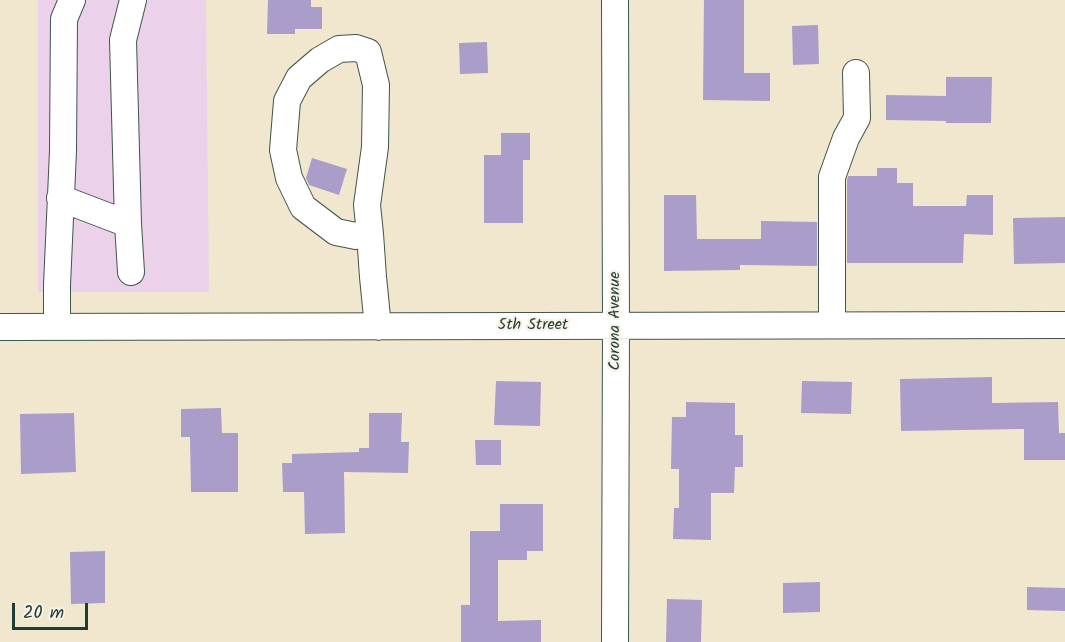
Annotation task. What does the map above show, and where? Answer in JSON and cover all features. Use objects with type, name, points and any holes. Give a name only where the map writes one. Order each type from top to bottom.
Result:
[{"type":"street","points":[[131,272],[123,40],[133,0]]},
{"type":"street","name":"Corona Avenue","points":[[615,0],[615,642]]},
{"type":"street","points":[[57,327],[63,151],[64,6]]},
{"type":"street","points":[[370,234],[356,236],[336,232],[303,207],[289,178],[283,150],[287,101],[299,78],[320,60],[339,49],[356,48],[368,52],[376,85],[375,147],[367,205],[370,234],[373,277],[378,327]]},
{"type":"street","points":[[832,326],[832,177],[846,138],[857,118],[856,73]]},
{"type":"street","points":[[60,198],[129,224]]},
{"type":"street","name":"5th Street","points":[[0,327],[1065,325]]},
{"type":"shaded area","points":[[38,0],[206,0],[209,292],[38,292]]},
{"type":"building","points":[[268,0],[311,0],[311,7],[322,7],[322,29],[295,29],[295,34],[267,34]]},
{"type":"building","points":[[704,0],[744,0],[744,73],[770,73],[770,101],[703,100]]},
{"type":"building","points":[[818,25],[819,64],[793,65],[792,26]]},
{"type":"building","points":[[487,42],[488,73],[460,74],[459,43]]},
{"type":"building","points":[[946,77],[992,77],[991,123],[886,120],[886,95],[946,96]]},
{"type":"building","points":[[501,133],[530,133],[530,160],[523,160],[523,223],[484,223],[484,155],[501,155]]},
{"type":"building","points":[[312,158],[347,169],[339,195],[309,185],[306,178]]},
{"type":"building","points":[[877,168],[897,168],[897,183],[913,183],[913,206],[966,206],[967,195],[993,195],[993,235],[964,234],[963,263],[847,263],[848,176],[877,176]]},
{"type":"building","points":[[664,195],[696,195],[697,239],[761,239],[761,221],[817,222],[817,266],[740,265],[740,270],[664,271]]},
{"type":"building","points":[[1065,217],[1065,263],[1014,264],[1013,218]]},
{"type":"building","points":[[992,377],[992,403],[1058,402],[1059,433],[1065,433],[1065,460],[1024,460],[1024,429],[901,431],[900,379]]},
{"type":"building","points":[[496,381],[541,382],[540,426],[494,425]]},
{"type":"building","points":[[802,381],[852,382],[851,414],[801,413]]},
{"type":"building","points":[[686,402],[735,403],[735,435],[743,435],[743,467],[735,467],[734,493],[711,493],[711,540],[673,539],[674,508],[679,508],[679,469],[671,469],[672,417],[686,417]]},
{"type":"building","points":[[221,408],[222,433],[238,433],[238,492],[191,492],[190,437],[181,437],[181,409]]},
{"type":"building","points":[[74,413],[76,472],[21,474],[20,414]]},
{"type":"building","points":[[369,413],[402,413],[401,442],[409,442],[408,473],[344,472],[345,533],[305,534],[304,492],[283,492],[282,463],[292,463],[292,454],[359,452],[359,448],[369,448]]},
{"type":"building","points":[[475,440],[501,440],[501,465],[476,465]]},
{"type":"building","points":[[500,504],[543,504],[543,551],[527,551],[527,560],[498,560],[498,621],[541,620],[541,642],[461,642],[461,605],[470,605],[470,531],[500,531]]},
{"type":"building","points":[[105,551],[105,603],[71,604],[70,552]]},
{"type":"building","points":[[820,582],[820,612],[783,613],[783,583]]},
{"type":"building","points":[[1027,587],[1065,588],[1065,611],[1027,610]]},
{"type":"building","points":[[667,599],[702,600],[701,642],[666,642]]}]
